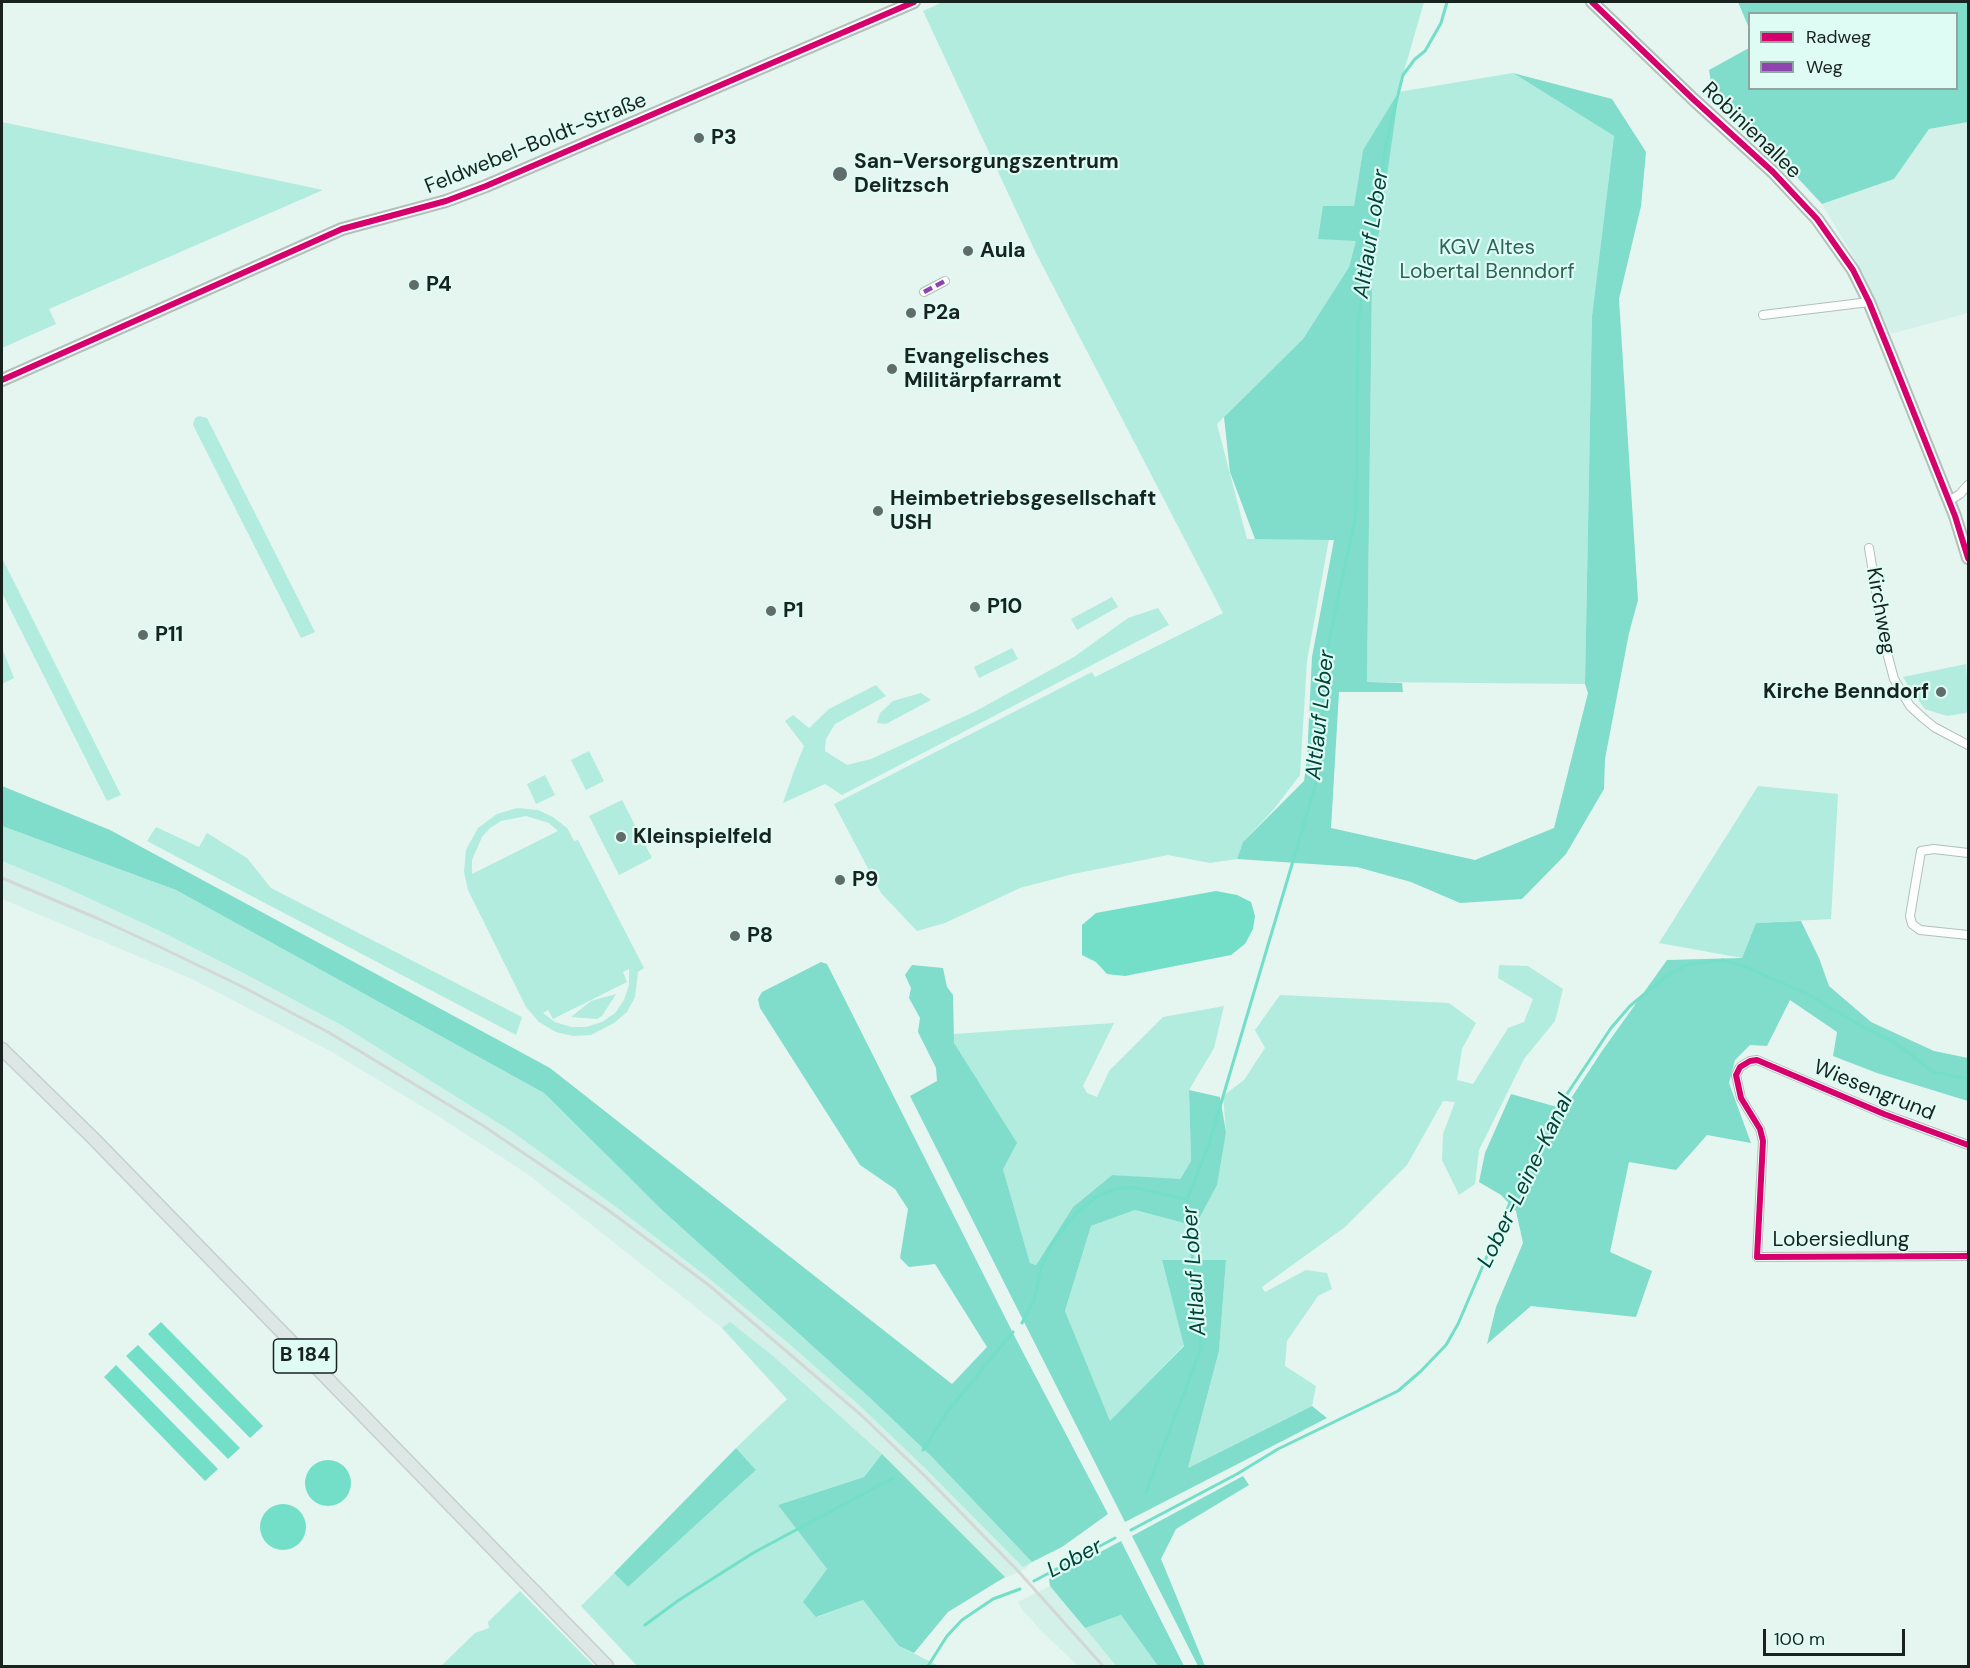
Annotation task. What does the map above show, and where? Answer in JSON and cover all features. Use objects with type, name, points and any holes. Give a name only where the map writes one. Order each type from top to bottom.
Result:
[{"type":"main road","name":"B 184","points":[[2,1049],[101,1146],[607,1666]]},
{"type":"street","name":"Feldwebel-Boldt-Straße","points":[[2,380],[342,229],[446,201],[486,186],[914,2]]},
{"type":"street","name":"Robinienallee","points":[[1592,2],[1773,172],[1817,219],[1853,270],[1869,302],[1949,501],[1968,558]]},
{"type":"street","points":[[924,292],[945,281]]},
{"type":"street","points":[[1763,315],[1869,302]]},
{"type":"street","points":[[1949,501],[1968,485]]},
{"type":"street","name":"Kirchweg","points":[[1869,548],[1885,645],[1894,679],[1910,706],[1923,718],[1934,727],[1968,745]]},
{"type":"street","points":[[1968,853],[1926,849],[1922,851],[1911,916],[1912,924],[1920,930],[1968,935]]},
{"type":"street","name":"Lobersiedlung","points":[[1769,1064],[1757,1060],[1750,1061],[1740,1067],[1736,1075],[1741,1098],[1760,1129],[1763,1142],[1756,1257],[1968,1256]]},
{"type":"street","name":"Wiesengrund","points":[[1769,1064],[1884,1114],[1968,1145]]},
{"type":"shaded area","points":[[1738,2],[1968,2],[1968,122],[1929,129],[1894,179],[1822,204],[1780,159],[1713,94],[1709,70],[1748,49],[1748,90],[1958,90],[1958,12],[1748,12],[1748,26]]},
{"type":"shaded area","points":[[1513,73],[1612,99],[1646,152],[1641,206],[1619,299],[1638,600],[1629,633],[1605,759],[1604,789],[1566,854],[1522,899],[1460,903],[1411,882],[1357,867],[1237,859],[1243,842],[1304,781],[1312,657],[1334,540],[1255,539],[1230,472],[1224,417],[1303,339],[1349,267],[1356,241],[1318,239],[1323,206],[1354,206],[1363,150],[1399,91],[1372,282],[1367,682],[1402,683],[1403,692],[1339,692],[1331,828],[1475,860],[1554,828],[1588,693],[1585,684],[1592,316],[1614,136]]},
{"type":"shaded area","points":[[1968,122],[1968,313],[1891,334],[1863,273],[1822,204],[1894,179],[1929,129]]},
{"type":"shaded area","points":[[2,786],[110,830],[550,1068],[952,1384],[987,1347],[935,1264],[909,1267],[900,1258],[908,1209],[895,1189],[860,1165],[760,1008],[758,999],[762,992],[821,962],[827,964],[1018,1343],[1108,1514],[1062,1547],[1032,1562],[931,1456],[662,1210],[544,1093],[176,890],[2,826]]},
{"type":"shaded area","points":[[2,861],[162,932],[247,975],[343,1026],[514,1133],[543,1148],[660,1228],[810,1343],[931,1456],[1032,1562],[1025,1569],[999,1581],[873,1466],[787,1399],[722,1328],[526,1173],[330,1051],[192,979],[2,899]]},
{"type":"shaded area","points":[[1216,891],[1237,895],[1251,902],[1255,916],[1253,929],[1245,944],[1231,955],[1125,976],[1107,974],[1096,962],[1082,955],[1082,925],[1096,913]]},
{"type":"shaded area","points":[[1801,921],[1819,958],[1829,986],[1871,1022],[1934,1051],[1968,1058],[1968,1101],[1877,1073],[1833,1056],[1837,1032],[1790,1000],[1767,1046],[1750,1045],[1735,1060],[1729,1083],[1751,1143],[1707,1135],[1676,1170],[1629,1162],[1610,1252],[1652,1271],[1636,1317],[1531,1306],[1487,1344],[1496,1307],[1523,1243],[1516,1211],[1501,1195],[1479,1182],[1485,1153],[1511,1094],[1564,1109],[1667,960],[1742,958],[1756,923]]},
{"type":"shaded area","points":[[912,965],[943,968],[947,987],[953,995],[954,1043],[1017,1143],[1003,1169],[1030,1263],[1036,1265],[1073,1207],[1112,1175],[1180,1179],[1191,1161],[1189,1090],[1220,1097],[1226,1132],[1217,1185],[1195,1226],[1135,1210],[1091,1226],[1065,1311],[1110,1421],[1184,1346],[1162,1260],[1226,1260],[1219,1351],[1188,1468],[1312,1406],[1327,1418],[1125,1522],[910,1096],[937,1081],[936,1068],[918,1032],[920,1018],[909,998],[911,988],[905,975]]},
{"type":"shaded area","points":[[161,1322],[263,1426],[250,1438],[148,1334]]},
{"type":"shaded area","points":[[138,1345],[240,1448],[228,1459],[126,1356]]},
{"type":"shaded area","points":[[116,1365],[218,1469],[205,1481],[104,1377]]},
{"type":"shaded area","points":[[736,1448],[756,1470],[628,1587],[614,1573]]},
{"type":"shaded area","points":[[882,1454],[1005,1577],[948,1612],[914,1653],[899,1646],[863,1600],[816,1617],[803,1602],[827,1569],[778,1505],[864,1477]]},
{"type":"shaded area","points":[[328,1460],[337,1461],[344,1467],[350,1474],[350,1492],[344,1499],[337,1505],[328,1506],[319,1505],[312,1499],[306,1492],[305,1483],[306,1474],[312,1467],[319,1461]]},
{"type":"shaded area","points":[[1243,1476],[1249,1485],[1176,1529],[1161,1559],[1205,1666],[1198,1666],[1132,1536]]},
{"type":"shaded area","points":[[283,1504],[299,1511],[306,1527],[299,1543],[283,1550],[267,1543],[260,1527],[267,1511]]},
{"type":"shaded area","points":[[1121,1541],[1184,1666],[1158,1666],[1121,1615],[1085,1628],[1050,1586],[1049,1579]]},
{"type":"shaded area","points":[[1050,1586],[1116,1666],[1078,1666],[1040,1630],[1021,1608],[1018,1602]]},
{"type":"green space","name":"KGV Altes Lobertal Benndorf","points":[[943,2],[1424,2],[1398,92],[1513,73],[1614,136],[1592,316],[1585,684],[1367,682],[1372,282],[1397,94],[1363,150],[1354,207],[1323,206],[1357,241],[1349,267],[1303,339],[1217,424],[1247,539],[1329,539],[1307,661],[1300,775],[1274,809],[1243,842],[1237,859],[1210,863],[1168,855],[1073,874],[1020,888],[945,923],[917,931],[881,893],[834,804],[1092,672],[1095,677],[1223,613],[1036,253],[923,11]]},
{"type":"green space","points":[[2,122],[323,190],[49,309],[56,324],[2,348]]},
{"type":"green space","points":[[199,416],[207,418],[315,632],[301,638],[193,425],[195,418]]},
{"type":"green space","points":[[2,558],[121,795],[107,801],[2,593]]},
{"type":"green space","points":[[1112,597],[1118,607],[1077,630],[1071,619]]},
{"type":"green space","points":[[1158,608],[1169,625],[842,795],[825,784],[783,803],[804,746],[785,721],[793,715],[809,728],[829,709],[876,685],[886,696],[835,724],[826,739],[825,751],[847,765],[871,759],[976,711],[1074,657],[1128,618]]},
{"type":"green space","points":[[2,648],[14,678],[2,684]]},
{"type":"green space","points":[[1012,648],[1018,659],[979,678],[974,667]]},
{"type":"green space","points":[[1966,664],[1968,708],[1966,713],[1947,716],[1925,709],[1903,677]]},
{"type":"green space","points":[[921,693],[931,700],[886,724],[877,723],[880,713],[893,701]]},
{"type":"green space","points":[[589,751],[604,781],[586,790],[571,760]]},
{"type":"green space","points":[[545,775],[555,795],[536,804],[527,784]]},
{"type":"green space","points":[[1758,786],[1838,794],[1831,919],[1756,923],[1742,958],[1659,943]]},
{"type":"green space","name":"Kleinspielfeld","points":[[622,800],[652,858],[619,875],[589,816]]},
{"type":"green space","points":[[517,808],[538,810],[553,817],[567,828],[574,841],[578,840],[644,968],[638,972],[635,997],[627,1012],[614,1023],[591,1035],[573,1036],[556,1032],[539,1022],[526,1007],[468,890],[464,872],[466,850],[478,828],[497,814]],"holes":[[[526,816],[549,823],[558,831],[472,874],[472,860],[482,837],[490,828],[501,821]],[[629,969],[629,985],[624,1000],[615,1013],[602,1022],[586,1027],[571,1027],[555,1022],[543,1013],[548,1010],[553,1019],[627,982],[623,972]]]},
{"type":"green space","points":[[2,826],[176,890],[544,1093],[662,1210],[931,1456],[1032,1562],[1023,1567],[858,1404],[786,1341],[615,1206],[514,1133],[343,1026],[247,975],[162,932],[2,861]]},
{"type":"green space","points":[[156,827],[199,847],[207,833],[247,858],[271,888],[522,1017],[516,1035],[147,841]]},
{"type":"green space","points":[[1499,965],[1528,966],[1563,989],[1555,1021],[1524,1059],[1479,1150],[1475,1184],[1459,1195],[1442,1160],[1443,1134],[1455,1102],[1443,1101],[1407,1165],[1345,1227],[1262,1287],[1265,1292],[1306,1270],[1327,1273],[1332,1289],[1318,1296],[1287,1341],[1285,1366],[1316,1386],[1312,1406],[1188,1468],[1219,1351],[1226,1260],[1162,1260],[1184,1345],[1110,1422],[1065,1311],[1091,1226],[1135,1210],[1195,1226],[1226,1132],[1223,1096],[1244,1080],[1265,1048],[1255,1030],[1280,995],[1449,1003],[1476,1023],[1462,1049],[1457,1080],[1473,1084],[1508,1028],[1524,1022],[1533,999],[1498,978]]},
{"type":"green space","points":[[616,994],[602,1016],[597,1019],[571,1017],[591,1001]]},
{"type":"green space","points":[[1224,1006],[1214,1048],[1189,1090],[1191,1161],[1179,1180],[1112,1175],[1073,1207],[1036,1265],[1030,1263],[1003,1169],[954,1043],[954,1034],[1114,1023],[1083,1086],[1087,1093],[1097,1097],[1109,1071],[1163,1017]]},
{"type":"green space","points":[[730,1322],[773,1356],[882,1454],[864,1477],[778,1505],[827,1569],[817,1617],[863,1600],[899,1646],[939,1666],[637,1666],[581,1606],[614,1573],[628,1587],[756,1470],[736,1448],[787,1399],[722,1328]]},
{"type":"green space","points":[[520,1591],[594,1666],[441,1666],[475,1633],[489,1628],[488,1622]]},
{"type":"green space","points":[[1121,1615],[1158,1666],[1116,1666],[1085,1628]]},
{"type":"waterway","name":"Altlauf Lober","points":[[1146,1492],[1201,1349],[1187,1200],[1208,1147],[1320,770],[1326,655],[1356,514],[1358,323],[1388,134],[1403,75],[1415,59],[1425,51],[1441,23],[1447,2]]},
{"type":"waterway","name":"Lober-Leine-Kanal","points":[[1131,1530],[1237,1474],[1278,1449],[1398,1391],[1421,1371],[1446,1345],[1458,1324],[1509,1205],[1561,1103],[1611,1028],[1630,1006],[1665,977],[1686,965],[1723,960],[1746,967],[1809,995],[1897,1044],[1933,1072],[1968,1079]]},
{"type":"waterway","points":[[1022,1323],[1035,1298],[1040,1271],[1049,1249],[1072,1217],[1096,1197],[1115,1189],[1133,1187],[1187,1200]]},
{"type":"waterway","points":[[923,1450],[947,1412],[1013,1332]]},
{"type":"waterway","points":[[645,1625],[679,1600],[753,1553],[893,1478]]},
{"type":"waterway","name":"Lober","points":[[1034,1581],[1115,1538]]},
{"type":"waterway","name":"Lober","points":[[928,1666],[947,1636],[962,1620],[993,1599],[1020,1589]]},
{"type":"railway","points":[[2,878],[158,946],[328,1032],[482,1125],[608,1210],[710,1286],[861,1415],[928,1479],[1018,1571],[1103,1666]]},
{"type":"marked path","points":[[924,292],[945,281]]},
{"type":"cycle path","points":[[2,380],[342,229],[446,201],[486,186],[914,2]]},
{"type":"cycle path","points":[[1592,2],[1773,172],[1817,219],[1853,270],[1869,302],[1955,516],[1968,558]]},
{"type":"cycle path","points":[[1968,1145],[1884,1114],[1757,1060],[1740,1067],[1736,1075],[1741,1098],[1760,1129],[1763,1141],[1757,1257],[1968,1256]]},
{"type":"place","name":"P3","points":[[699,138]]},
{"type":"place","name":"San-Versorgungszentrum Delitzsch","points":[[840,174]]},
{"type":"place","name":"Aula","points":[[968,251]]},
{"type":"place","name":"P4","points":[[414,285]]},
{"type":"place","name":"P2a","points":[[911,313]]},
{"type":"place","name":"Evangelisches Militärpfarramt","points":[[892,369]]},
{"type":"place","name":"Heimbetriebsgesellschaft USH","points":[[878,511]]},
{"type":"place","name":"P10","points":[[975,607]]},
{"type":"place","name":"P1","points":[[771,611]]},
{"type":"place","name":"P11","points":[[143,635]]},
{"type":"place","name":"Kirche Benndorf","points":[[1941,692]]},
{"type":"place","name":"Kleinspielfeld","points":[[621,837]]},
{"type":"place","name":"P9","points":[[840,880]]},
{"type":"place","name":"P8","points":[[735,936]]}]
